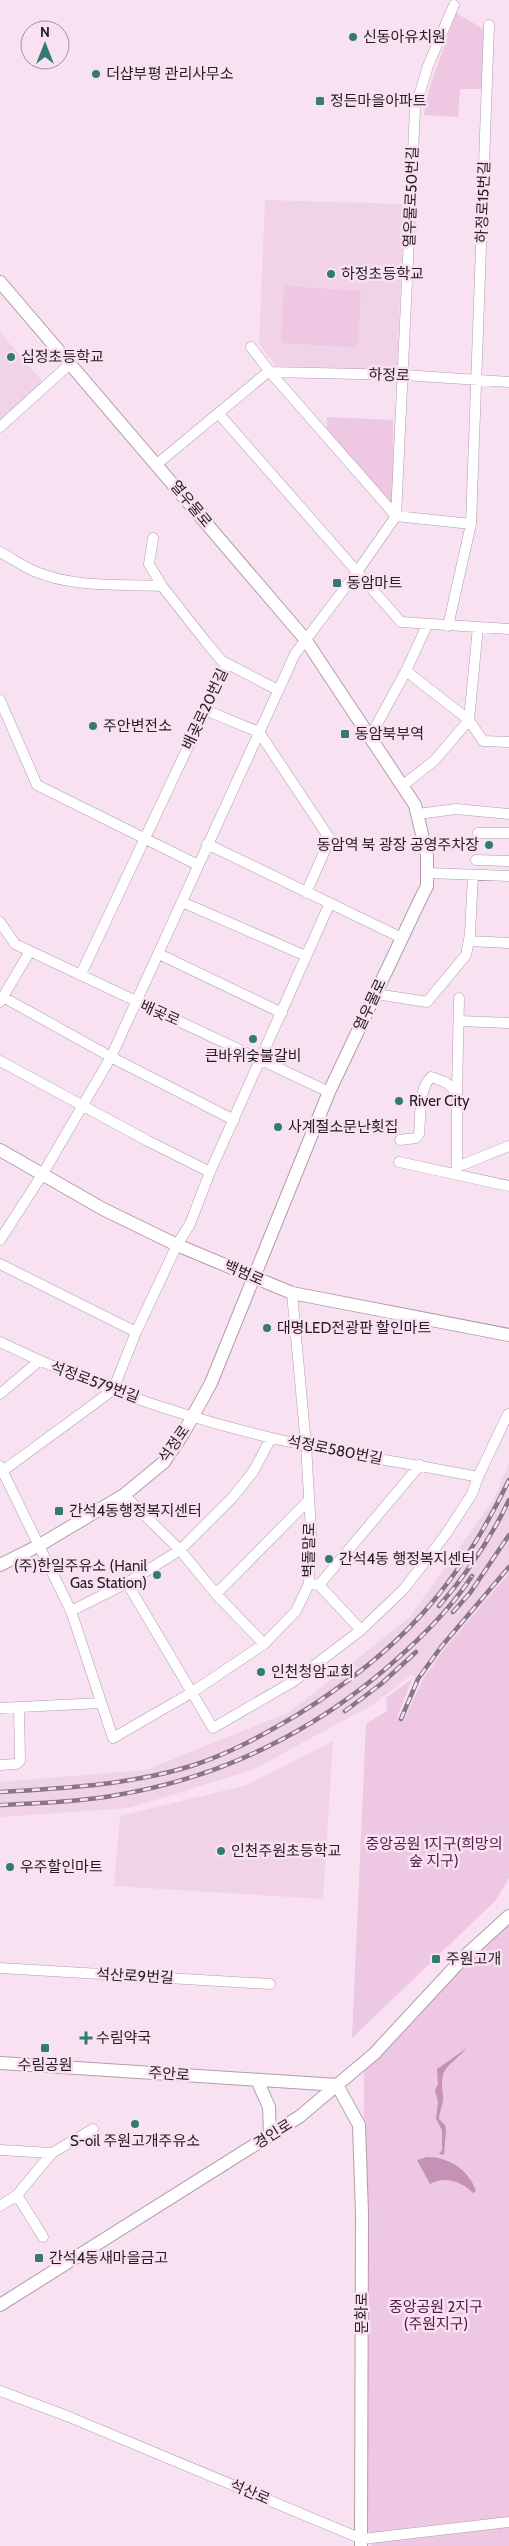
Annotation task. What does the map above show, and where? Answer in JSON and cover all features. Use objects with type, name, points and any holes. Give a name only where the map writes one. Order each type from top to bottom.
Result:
[{"type":"main road","name":"열우물로","points":[[0,282],[305,639],[371,735],[415,805],[418,814],[426,850],[427,886],[329,1092],[253,1277]]},
{"type":"main road","name":"백범로","points":[[0,1150],[103,1209],[177,1245],[292,1293],[509,1334]]},
{"type":"main road","name":"석정로","points":[[0,1565],[38,1546],[124,1495],[164,1462],[211,1383],[253,1277]]},
{"type":"main road","name":"경인로","points":[[0,2305],[299,2117],[374,2054],[465,1956],[509,1916]]},
{"type":"main road","name":"주안로","points":[[0,2062],[337,2085]]},
{"type":"main road","points":[[257,2080],[267,2097],[270,2136]]},
{"type":"main road","name":"문화로","points":[[337,2085],[359,2124],[362,2224],[362,2542]]},
{"type":"street","name":"열우물로50번길","points":[[396,516],[415,109],[428,66],[454,5]]},
{"type":"street","name":"하정로15번길","points":[[448,626],[471,524],[490,25]]},
{"type":"street","points":[[251,348],[269,372],[396,516],[471,524]]},
{"type":"street","points":[[0,427],[71,363]]},
{"type":"street","name":"하정로","points":[[269,372],[404,375],[509,382]]},
{"type":"street","points":[[157,464],[269,372]]},
{"type":"street","points":[[219,414],[401,622],[426,625],[509,628]]},
{"type":"street","points":[[0,1240],[42,1175],[111,1057],[295,654],[357,572],[396,516]]},
{"type":"street","name":"배곶로20번길","points":[[80,974],[227,664],[206,642],[162,586],[149,564],[153,538]]},
{"type":"street","points":[[0,552],[35,571],[63,579],[90,583],[162,586]]},
{"type":"street","points":[[371,735],[406,672],[426,625]]},
{"type":"street","points":[[402,786],[435,760],[469,720],[478,627]]},
{"type":"street","points":[[227,664],[278,690]]},
{"type":"street","points":[[406,672],[469,720],[483,741],[508,742]]},
{"type":"street","points":[[0,702],[37,785],[198,865]]},
{"type":"street","points":[[205,710],[259,732],[330,839],[306,893]]},
{"type":"street","points":[[418,814],[456,808],[509,814]]},
{"type":"street","points":[[478,833],[509,833]]},
{"type":"street","points":[[208,844],[329,905],[402,938]]},
{"type":"street","points":[[476,860],[506,861]]},
{"type":"street","points":[[489,875],[506,861]]},
{"type":"street","points":[[428,873],[509,876]]},
{"type":"street","points":[[376,994],[427,1002],[466,955],[469,941],[473,875]]},
{"type":"street","points":[[182,902],[306,956]]},
{"type":"street","points":[[0,1708],[102,1703],[72,1611],[1,1470],[113,1390],[136,1332],[177,1245],[190,1224],[210,1172],[329,905]]},
{"type":"street","name":"배곶로","points":[[0,922],[15,944],[329,1092]]},
{"type":"street","points":[[469,941],[509,943]]},
{"type":"street","points":[[30,951],[2,1000],[234,1120]]},
{"type":"street","points":[[159,954],[282,1013]]},
{"type":"street","points":[[456,1171],[459,998]]},
{"type":"street","points":[[459,1020],[509,1023]]},
{"type":"street","points":[[0,1061],[148,1141],[210,1172]]},
{"type":"street","points":[[400,1140],[416,1138],[420,1134],[423,1092],[431,1077],[447,1082],[453,1087],[457,1096]]},
{"type":"street","points":[[456,1171],[509,1146]]},
{"type":"street","points":[[399,1162],[456,1171],[509,1186]]},
{"type":"street","points":[[0,1264],[136,1332]]},
{"type":"street","name":"벽돌말로","points":[[102,1703],[113,1738],[192,1693],[264,1644],[296,1612],[314,1585],[306,1445],[292,1293]]},
{"type":"street","name":"석정로579번길","points":[[0,1342],[39,1361],[113,1390],[193,1416]]},
{"type":"street","points":[[0,1394],[39,1361]]},
{"type":"street","points":[[127,1584],[213,1728],[294,1681],[361,1630],[404,1589],[472,1494],[478,1477],[508,1414]]},
{"type":"street","name":"석정로580번길","points":[[193,1416],[271,1438],[478,1477]]},
{"type":"street","points":[[72,1611],[127,1584],[180,1550],[232,1498],[252,1472],[271,1438]]},
{"type":"street","points":[[361,1630],[314,1585],[420,1465]]},
{"type":"street","points":[[124,1495],[180,1550],[216,1594],[264,1644]]},
{"type":"street","points":[[216,1594],[309,1500]]},
{"type":"street","points":[[0,1765],[16,1764],[20,1757],[19,1707]]},
{"type":"street","name":"석산로9번길","points":[[0,1968],[270,1984]]},
{"type":"street","points":[[0,2206],[17,2195],[52,2153],[94,2129]]},
{"type":"street","points":[[0,2150],[52,2153]]},
{"type":"street","points":[[17,2195],[43,2237]]},
{"type":"street","name":"석산로","points":[[0,2391],[67,2416],[362,2542],[509,2522]]},
{"type":"shaded area","name":"하정초등학교","points":[[265,200],[404,204],[397,370],[276,366],[259,344]]},
{"type":"shaded area","name":"십정초등학교","points":[[0,332],[43,382],[0,419]]},
{"type":"shaded area","points":[[509,1463],[509,1570],[449,1641],[420,1680],[411,1675],[374,1704],[252,1770],[129,1808],[0,1817],[0,1782],[146,1770],[288,1713],[409,1618],[494,1499]]},
{"type":"shaded area","name":"인천주원초등학교","points":[[333,1741],[323,1899],[114,1886],[120,1816],[247,1785]]},
{"type":"shaded area","points":[[467,2048],[446,2068],[442,2078],[443,2099],[439,2119],[445,2125],[446,2131],[444,2155],[439,2154],[442,2150],[442,2130],[436,2119],[438,2102],[435,2090],[438,2084],[437,2069]]},
{"type":"shaded area","points":[[427,2157],[443,2159],[457,2166],[468,2177],[476,2191],[473,2193],[463,2185],[447,2180],[430,2184],[417,2160]]},
{"type":"green space","points":[[456,13],[487,31],[484,89],[460,89],[458,117],[424,115],[430,86]]},
{"type":"green space","points":[[284,286],[361,291],[358,344],[353,347],[281,343]]},
{"type":"green space","points":[[327,417],[393,420],[393,506],[327,430]]},
{"type":"green space","name":"중앙공원 1지구(희망의 숲 지구)","points":[[509,1573],[509,1878],[495,1901],[352,2038],[366,1724],[387,1711],[386,1698],[412,1679],[397,1718],[404,1719],[423,1679],[446,1647]]},
{"type":"green space","name":"중앙공원 2지구 (주원지구)","points":[[509,1918],[509,2546],[371,2546],[378,2537],[362,2527],[364,2062]]},
{"type":"railway","points":[[0,1792],[97,1785],[144,1778],[168,1772],[191,1766],[232,1750],[297,1715],[366,1667],[422,1614],[446,1585],[468,1553],[489,1519],[509,1480]]},
{"type":"railway","points":[[439,1606],[477,1556],[509,1500]]},
{"type":"railway","points":[[453,1612],[470,1593],[509,1535]]},
{"type":"railway","points":[[401,1719],[418,1679],[441,1647],[509,1567]]},
{"type":"railway","points":[[0,1805],[88,1799],[155,1787],[192,1777],[262,1749],[296,1732],[329,1712],[390,1665],[434,1624],[472,1576]]},
{"type":"railway","points":[[345,1711],[381,1684],[416,1652]]},
{"type":"place","name":"신동아유치원","points":[[353,37]]},
{"type":"place","name":"더샵부평 관리사무소","points":[[96,74]]},
{"type":"place","name":"정든마을아파트","points":[[320,101]]},
{"type":"place","name":"하정초등학교","points":[[331,274]]},
{"type":"place","name":"십정초등학교","points":[[11,357]]},
{"type":"place","name":"동암마트","points":[[337,583]]},
{"type":"place","name":"주안변전소","points":[[93,726]]},
{"type":"place","name":"동암북부역","points":[[345,734]]},
{"type":"place","name":"동암역 북 광장 공영주차장","points":[[489,845]]},
{"type":"place","name":"큰바위숯불갈비","points":[[253,1039]]},
{"type":"place","name":"River City","points":[[399,1101]]},
{"type":"place","name":"사계절소문난횟집","points":[[278,1127]]},
{"type":"place","name":"대명LED전광판 할인마트","points":[[267,1328]]},
{"type":"place","name":"간석4동행정복지센터","points":[[59,1511]]},
{"type":"place","name":"간석4동 행정복지센터","points":[[329,1559]]},
{"type":"place","name":"(주)한일주유소 (Hanil Gas Station)","points":[[157,1575]]},
{"type":"place","name":"인천청암교회","points":[[261,1672]]},
{"type":"place","name":"인천주원초등학교","points":[[221,1851]]},
{"type":"place","name":"우주할인마트","points":[[10,1867]]},
{"type":"place","name":"주원고개","points":[[436,1959]]},
{"type":"place","name":"수림약국","points":[[86,2038]]},
{"type":"place","name":"수림공원","points":[[45,2048]]},
{"type":"place","name":"S-oil 주원고개주유소","points":[[135,2124]]},
{"type":"place","name":"간석4동새마을금고","points":[[39,2258]]}]
